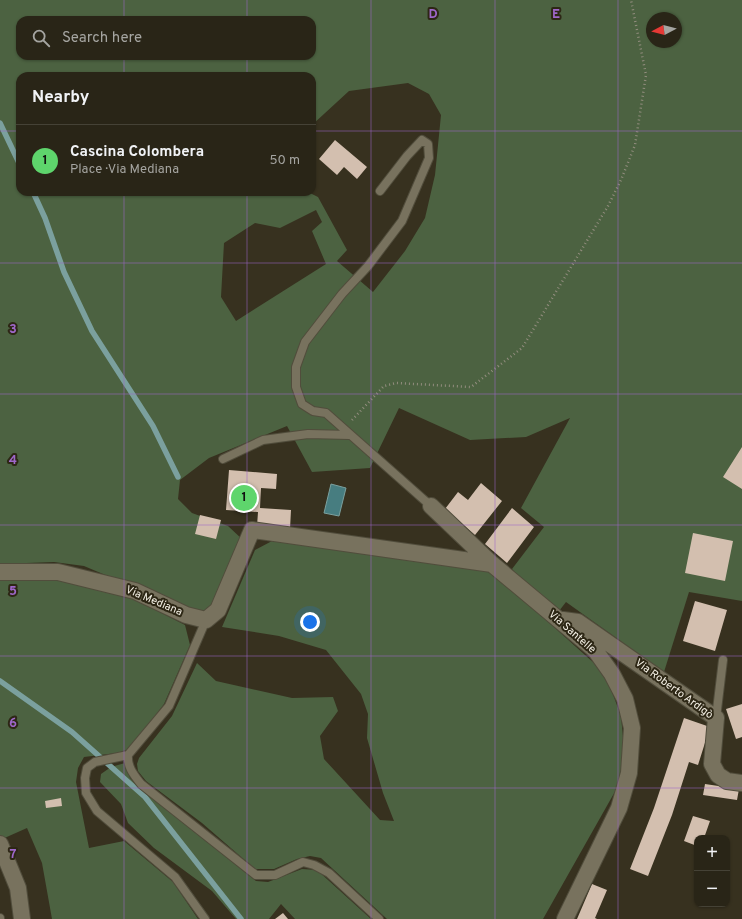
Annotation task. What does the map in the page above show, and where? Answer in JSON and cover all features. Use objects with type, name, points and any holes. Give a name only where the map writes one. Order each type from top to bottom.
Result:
[{"type":"street","name":"Via Santelle","points":[[431,506],[492,564],[595,650],[612,674],[625,699],[632,728],[630,773],[619,808],[565,919]]},
{"type":"street","points":[[206,620],[218,610],[252,530],[492,564]]},
{"type":"street","name":"Via Mediana","points":[[0,572],[58,572],[135,591],[186,615],[206,620]]},
{"type":"street","name":"Via Roberto Ardigò","points":[[560,620],[578,622],[716,718],[712,764],[718,775],[727,781],[742,783]]},
{"type":"street","points":[[0,844],[18,888],[22,919]]},
{"type":"lane","points":[[380,191],[406,156],[422,140],[428,144],[429,158],[402,221],[368,266],[342,294],[305,342],[296,367],[296,387],[302,404],[313,410],[326,413],[431,506]]},
{"type":"lane","points":[[223,459],[263,440],[308,434],[347,432]]},
{"type":"lane","points":[[204,919],[175,877],[97,811],[86,793],[85,778],[87,768],[95,762],[128,755],[168,706],[206,620]]},
{"type":"lane","points":[[716,718],[723,660]]},
{"type":"lane","points":[[128,755],[129,767],[141,784],[256,875],[275,875],[303,862],[314,865],[329,873],[379,919]]},
{"type":"path","points":[[347,432],[368,400],[384,386],[396,382],[471,387],[522,348],[608,206],[635,145],[646,75],[631,0]]},
{"type":"green space","points":[[0,0],[742,0],[742,601],[689,592],[664,672],[566,602],[559,611],[530,590],[512,569],[544,527],[521,508],[570,418],[526,437],[470,440],[399,408],[370,468],[312,472],[287,426],[209,458],[180,480],[178,499],[192,513],[228,526],[243,540],[214,607],[198,614],[84,566],[54,562],[0,564]],"holes":[[[316,210],[322,222],[312,231],[326,264],[236,321],[221,297],[224,243],[255,223],[280,228]]]},
{"type":"green space","points":[[272,541],[475,566],[495,574],[605,673],[621,716],[625,759],[617,788],[543,919],[387,919],[321,858],[310,856],[297,859],[274,869],[255,869],[202,823],[146,781],[138,771],[137,764],[139,758],[172,716],[197,663],[216,681],[292,698],[333,697],[338,711],[320,736],[324,759],[380,820],[394,821],[383,793],[367,738],[368,714],[361,694],[326,650],[279,636],[222,627],[255,550]]},
{"type":"green space","points":[[0,581],[60,581],[134,599],[185,625],[190,645],[164,704],[130,749],[117,753],[84,757],[78,768],[76,782],[89,848],[124,841],[173,882],[198,919],[52,919],[42,863],[27,828],[0,840]]},
{"type":"green space","points":[[125,763],[130,778],[143,791],[256,881],[268,882],[302,869],[317,870],[371,919],[295,919],[281,904],[269,919],[236,919],[212,891],[154,848],[128,823],[121,804],[100,782],[101,774],[111,767]]},
{"type":"water","points":[[331,484],[346,488],[339,516],[324,513]]},
{"type":"building","points":[[335,140],[367,167],[357,179],[344,167],[337,175],[319,159]]},
{"type":"building","points":[[742,447],[742,489],[723,477]]},
{"type":"building","points":[[229,470],[277,474],[276,489],[261,488],[260,508],[291,510],[290,529],[257,526],[258,512],[226,510]]},
{"type":"building","points":[[481,483],[502,501],[475,535],[445,509],[458,492],[468,500]]},
{"type":"building","points":[[512,508],[534,527],[507,563],[485,544]]},
{"type":"building","points":[[200,515],[221,520],[216,539],[195,534]]},
{"type":"building","points":[[693,533],[733,541],[725,581],[685,573]]},
{"type":"building","points":[[695,601],[727,610],[715,651],[683,641]]},
{"type":"building","points":[[742,704],[742,737],[736,739],[726,709]]},
{"type":"building","points":[[684,718],[710,727],[698,765],[689,762],[672,815],[648,876],[630,869],[654,808]]},
{"type":"building","points":[[705,784],[739,789],[737,800],[703,795]]},
{"type":"building","points":[[61,798],[62,806],[46,808],[45,801]]},
{"type":"building","points":[[693,816],[710,821],[705,835],[694,835],[694,845],[684,841]]},
{"type":"building","points":[[592,884],[607,890],[595,918],[597,919],[577,919]]},
{"type":"building","points":[[283,913],[288,919],[275,919]]},
{"type":"waterway","points":[[0,123],[16,157]]},
{"type":"waterway","points":[[35,196],[45,218],[64,272],[92,331],[153,426],[178,477]]},
{"type":"waterway","points":[[0,681],[72,732],[145,797],[241,919]]},
{"type":"place","name":"Cascina Colombera","points":[[244,498]]}]
